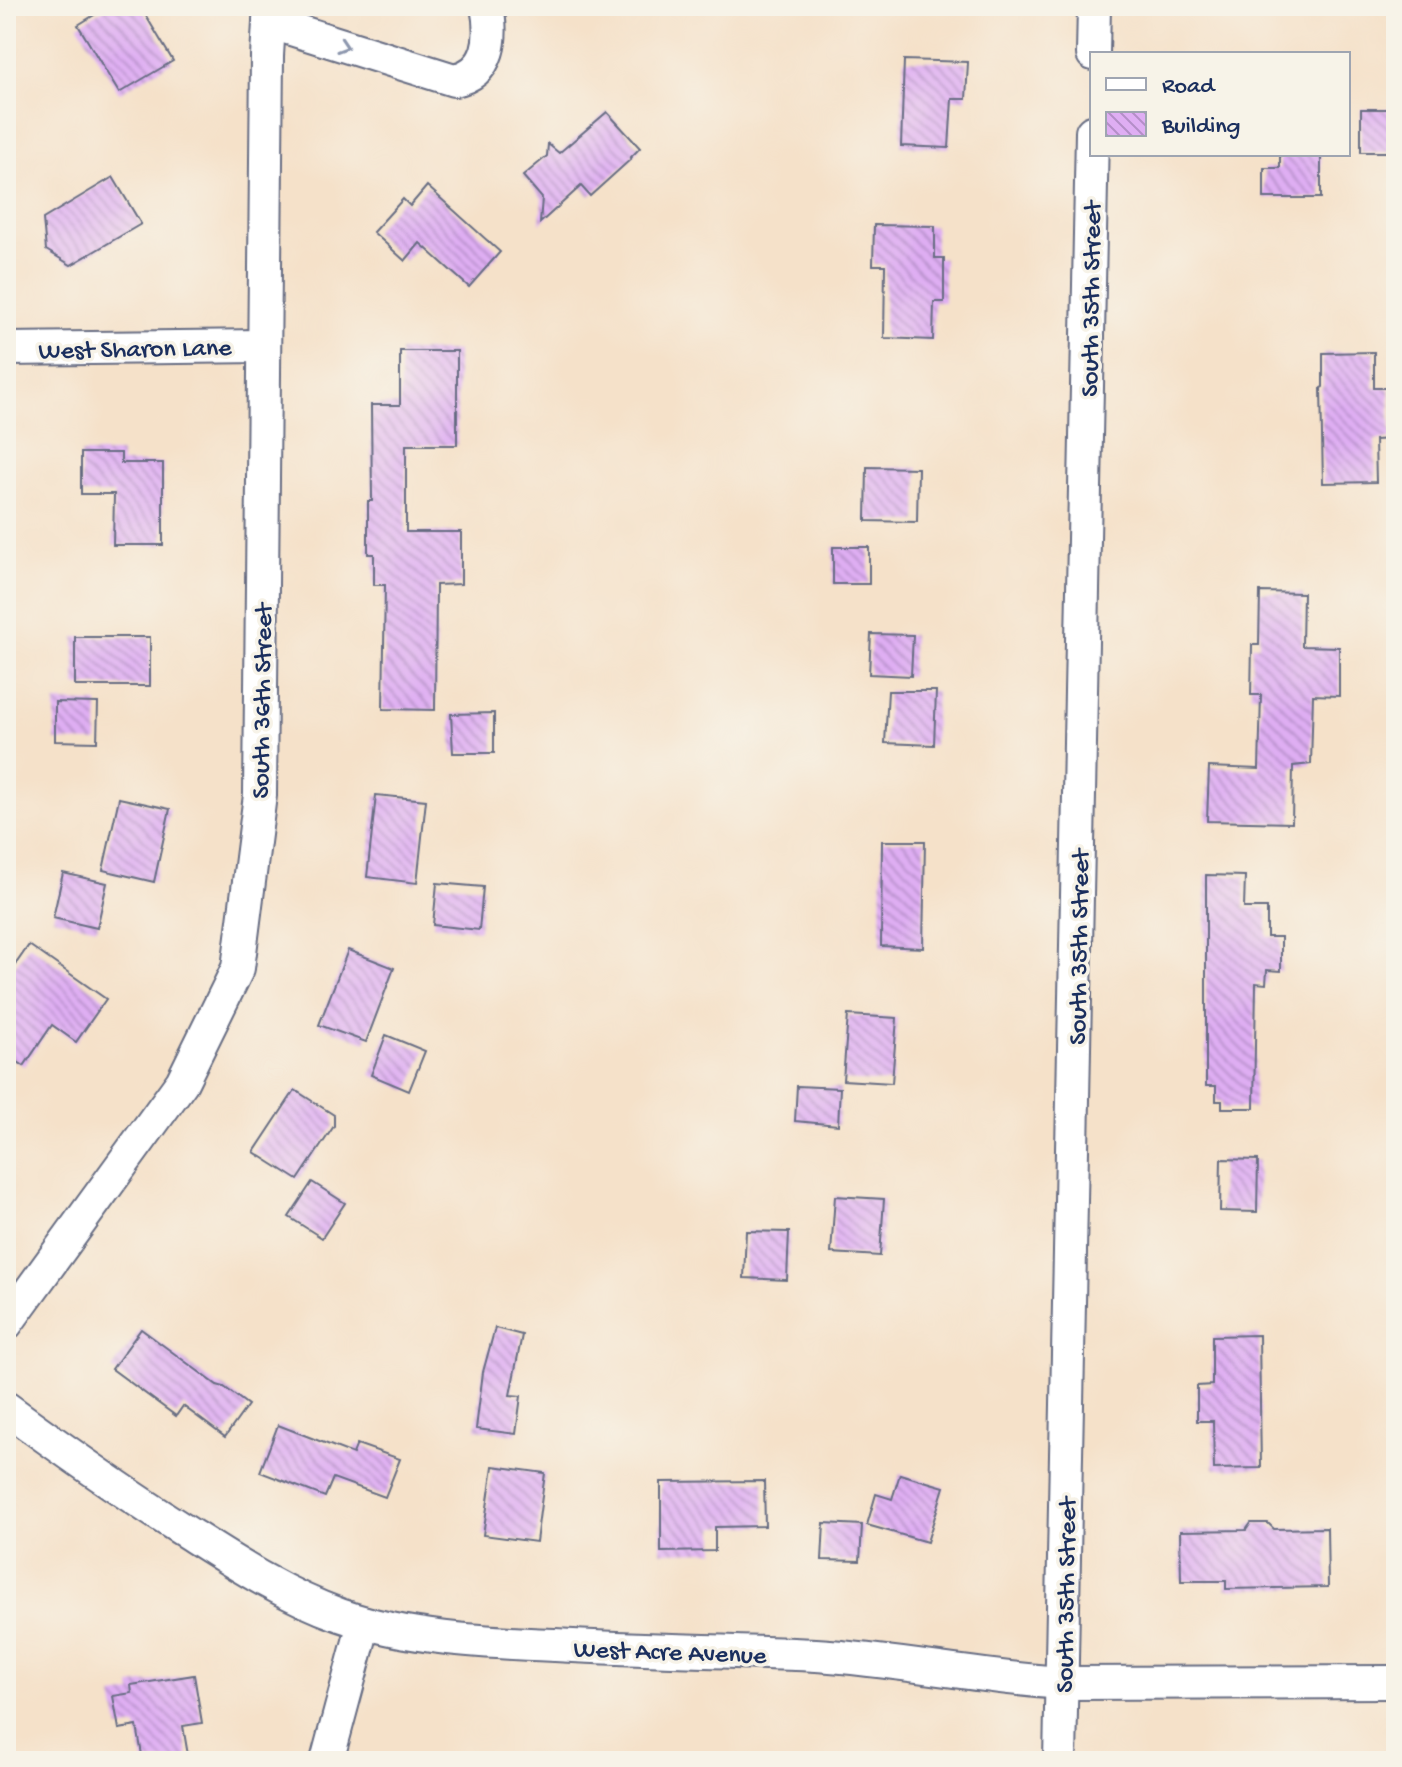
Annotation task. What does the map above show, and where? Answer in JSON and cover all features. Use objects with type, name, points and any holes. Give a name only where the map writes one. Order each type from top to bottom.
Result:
[{"type":"street","points":[[269,14],[454,80],[466,78],[485,58],[490,38],[487,6]]},
{"type":"street","points":[[1093,52],[1094,6]]},
{"type":"street","name":"South 36th Street","points":[[6,1324],[182,1082],[238,968],[260,795],[269,14]]},
{"type":"street","name":"South 35th Street","points":[[1060,1761],[1092,156]]},
{"type":"street","name":"West Sharon Lane","points":[[6,349],[264,346]]},
{"type":"street","name":"West Acre Avenue","points":[[6,1408],[65,1452],[247,1571],[301,1599],[364,1623],[430,1637],[484,1642],[818,1655],[1063,1683],[1396,1682]]},
{"type":"street","points":[[327,1761],[364,1623]]},
{"type":"building","points":[[109,6],[140,6],[173,61],[119,93],[78,25]]},
{"type":"building","points":[[904,60],[968,62],[966,99],[952,99],[949,148],[901,146]]},
{"type":"building","points":[[1361,109],[1396,109],[1396,152],[1361,152]]},
{"type":"building","points":[[607,112],[640,148],[590,196],[581,186],[540,223],[542,198],[523,176],[547,156],[548,144],[559,153]]},
{"type":"building","points":[[1280,156],[1321,156],[1321,198],[1264,198],[1264,168],[1280,168]]},
{"type":"building","points":[[113,177],[141,224],[71,265],[46,250],[43,219]]},
{"type":"building","points":[[427,186],[500,252],[469,287],[420,243],[405,261],[373,232],[403,199],[410,206]]},
{"type":"building","points":[[874,225],[935,226],[935,258],[944,258],[944,302],[934,302],[933,340],[884,338],[885,265],[873,265]]},
{"type":"building","points":[[400,351],[457,351],[457,445],[406,445],[406,532],[461,532],[461,584],[436,585],[435,710],[383,709],[385,585],[374,585],[374,554],[368,554],[368,501],[372,501],[371,405],[400,405]]},
{"type":"building","points":[[1374,352],[1374,388],[1389,388],[1391,439],[1375,440],[1376,482],[1323,483],[1323,353]]},
{"type":"building","points":[[81,453],[121,453],[121,463],[163,463],[163,545],[113,545],[114,494],[81,494]]},
{"type":"building","points":[[867,467],[918,468],[917,522],[866,521]]},
{"type":"building","points":[[833,547],[869,547],[869,584],[833,584]]},
{"type":"building","points":[[1260,592],[1303,593],[1302,646],[1339,647],[1339,696],[1313,695],[1311,764],[1293,766],[1292,823],[1207,821],[1209,767],[1259,769],[1261,695],[1251,695],[1252,645],[1259,645]]},
{"type":"building","points":[[871,634],[913,635],[911,676],[869,674]]},
{"type":"building","points":[[75,637],[150,637],[150,686],[75,686]]},
{"type":"building","points":[[888,691],[936,691],[934,745],[885,743]]},
{"type":"building","points":[[55,702],[98,703],[97,742],[55,741]]},
{"type":"building","points":[[494,713],[494,753],[453,753],[451,714]]},
{"type":"building","points":[[376,795],[426,800],[417,883],[367,877]]},
{"type":"building","points":[[119,798],[170,809],[154,882],[103,870]]},
{"type":"building","points":[[882,841],[925,841],[923,948],[881,946]]},
{"type":"building","points":[[63,873],[107,883],[97,928],[53,918]]},
{"type":"building","points":[[1206,875],[1245,876],[1244,908],[1267,908],[1267,937],[1281,937],[1281,971],[1267,970],[1266,984],[1256,983],[1254,1108],[1222,1108],[1222,1101],[1216,1101],[1216,1086],[1206,1086]]},
{"type":"building","points":[[437,883],[483,887],[479,930],[433,925]]},
{"type":"building","points":[[29,945],[106,999],[76,1042],[52,1025],[24,1066],[6,1054],[6,978]]},
{"type":"building","points":[[348,950],[394,968],[366,1042],[319,1025]]},
{"type":"building","points":[[848,1015],[897,1018],[892,1083],[843,1080]]},
{"type":"building","points":[[386,1035],[425,1051],[409,1091],[371,1075]]},
{"type":"building","points":[[797,1086],[840,1088],[838,1125],[795,1121]]},
{"type":"building","points":[[295,1090],[334,1115],[334,1126],[298,1180],[254,1152]]},
{"type":"building","points":[[1221,1159],[1258,1160],[1257,1212],[1220,1211]]},
{"type":"building","points":[[312,1182],[345,1203],[322,1238],[289,1217]]},
{"type":"building","points":[[835,1196],[884,1199],[880,1256],[831,1253]]},
{"type":"building","points":[[746,1231],[789,1232],[787,1280],[744,1278]]},
{"type":"building","points":[[495,1328],[522,1335],[510,1395],[521,1396],[516,1434],[476,1429],[483,1372]]},
{"type":"building","points":[[141,1329],[248,1405],[225,1437],[183,1406],[176,1416],[112,1369]]},
{"type":"building","points":[[1259,1335],[1261,1468],[1214,1469],[1213,1421],[1197,1421],[1197,1386],[1212,1385],[1212,1336]]},
{"type":"building","points":[[278,1425],[353,1454],[357,1444],[400,1459],[385,1497],[333,1478],[325,1497],[260,1472]]},
{"type":"building","points":[[493,1466],[545,1473],[536,1542],[483,1535]]},
{"type":"building","points":[[900,1474],[944,1487],[927,1542],[867,1525],[876,1494],[892,1499]]},
{"type":"building","points":[[764,1481],[765,1526],[715,1527],[715,1551],[661,1552],[661,1482]]},
{"type":"building","points":[[824,1523],[862,1525],[860,1561],[822,1560]]},
{"type":"building","points":[[1251,1523],[1268,1523],[1274,1529],[1327,1528],[1328,1587],[1226,1589],[1226,1581],[1181,1581],[1180,1531],[1246,1530]]},
{"type":"building","points":[[194,1675],[202,1723],[183,1726],[189,1761],[143,1761],[137,1726],[119,1729],[113,1696],[132,1693],[131,1685]]}]
